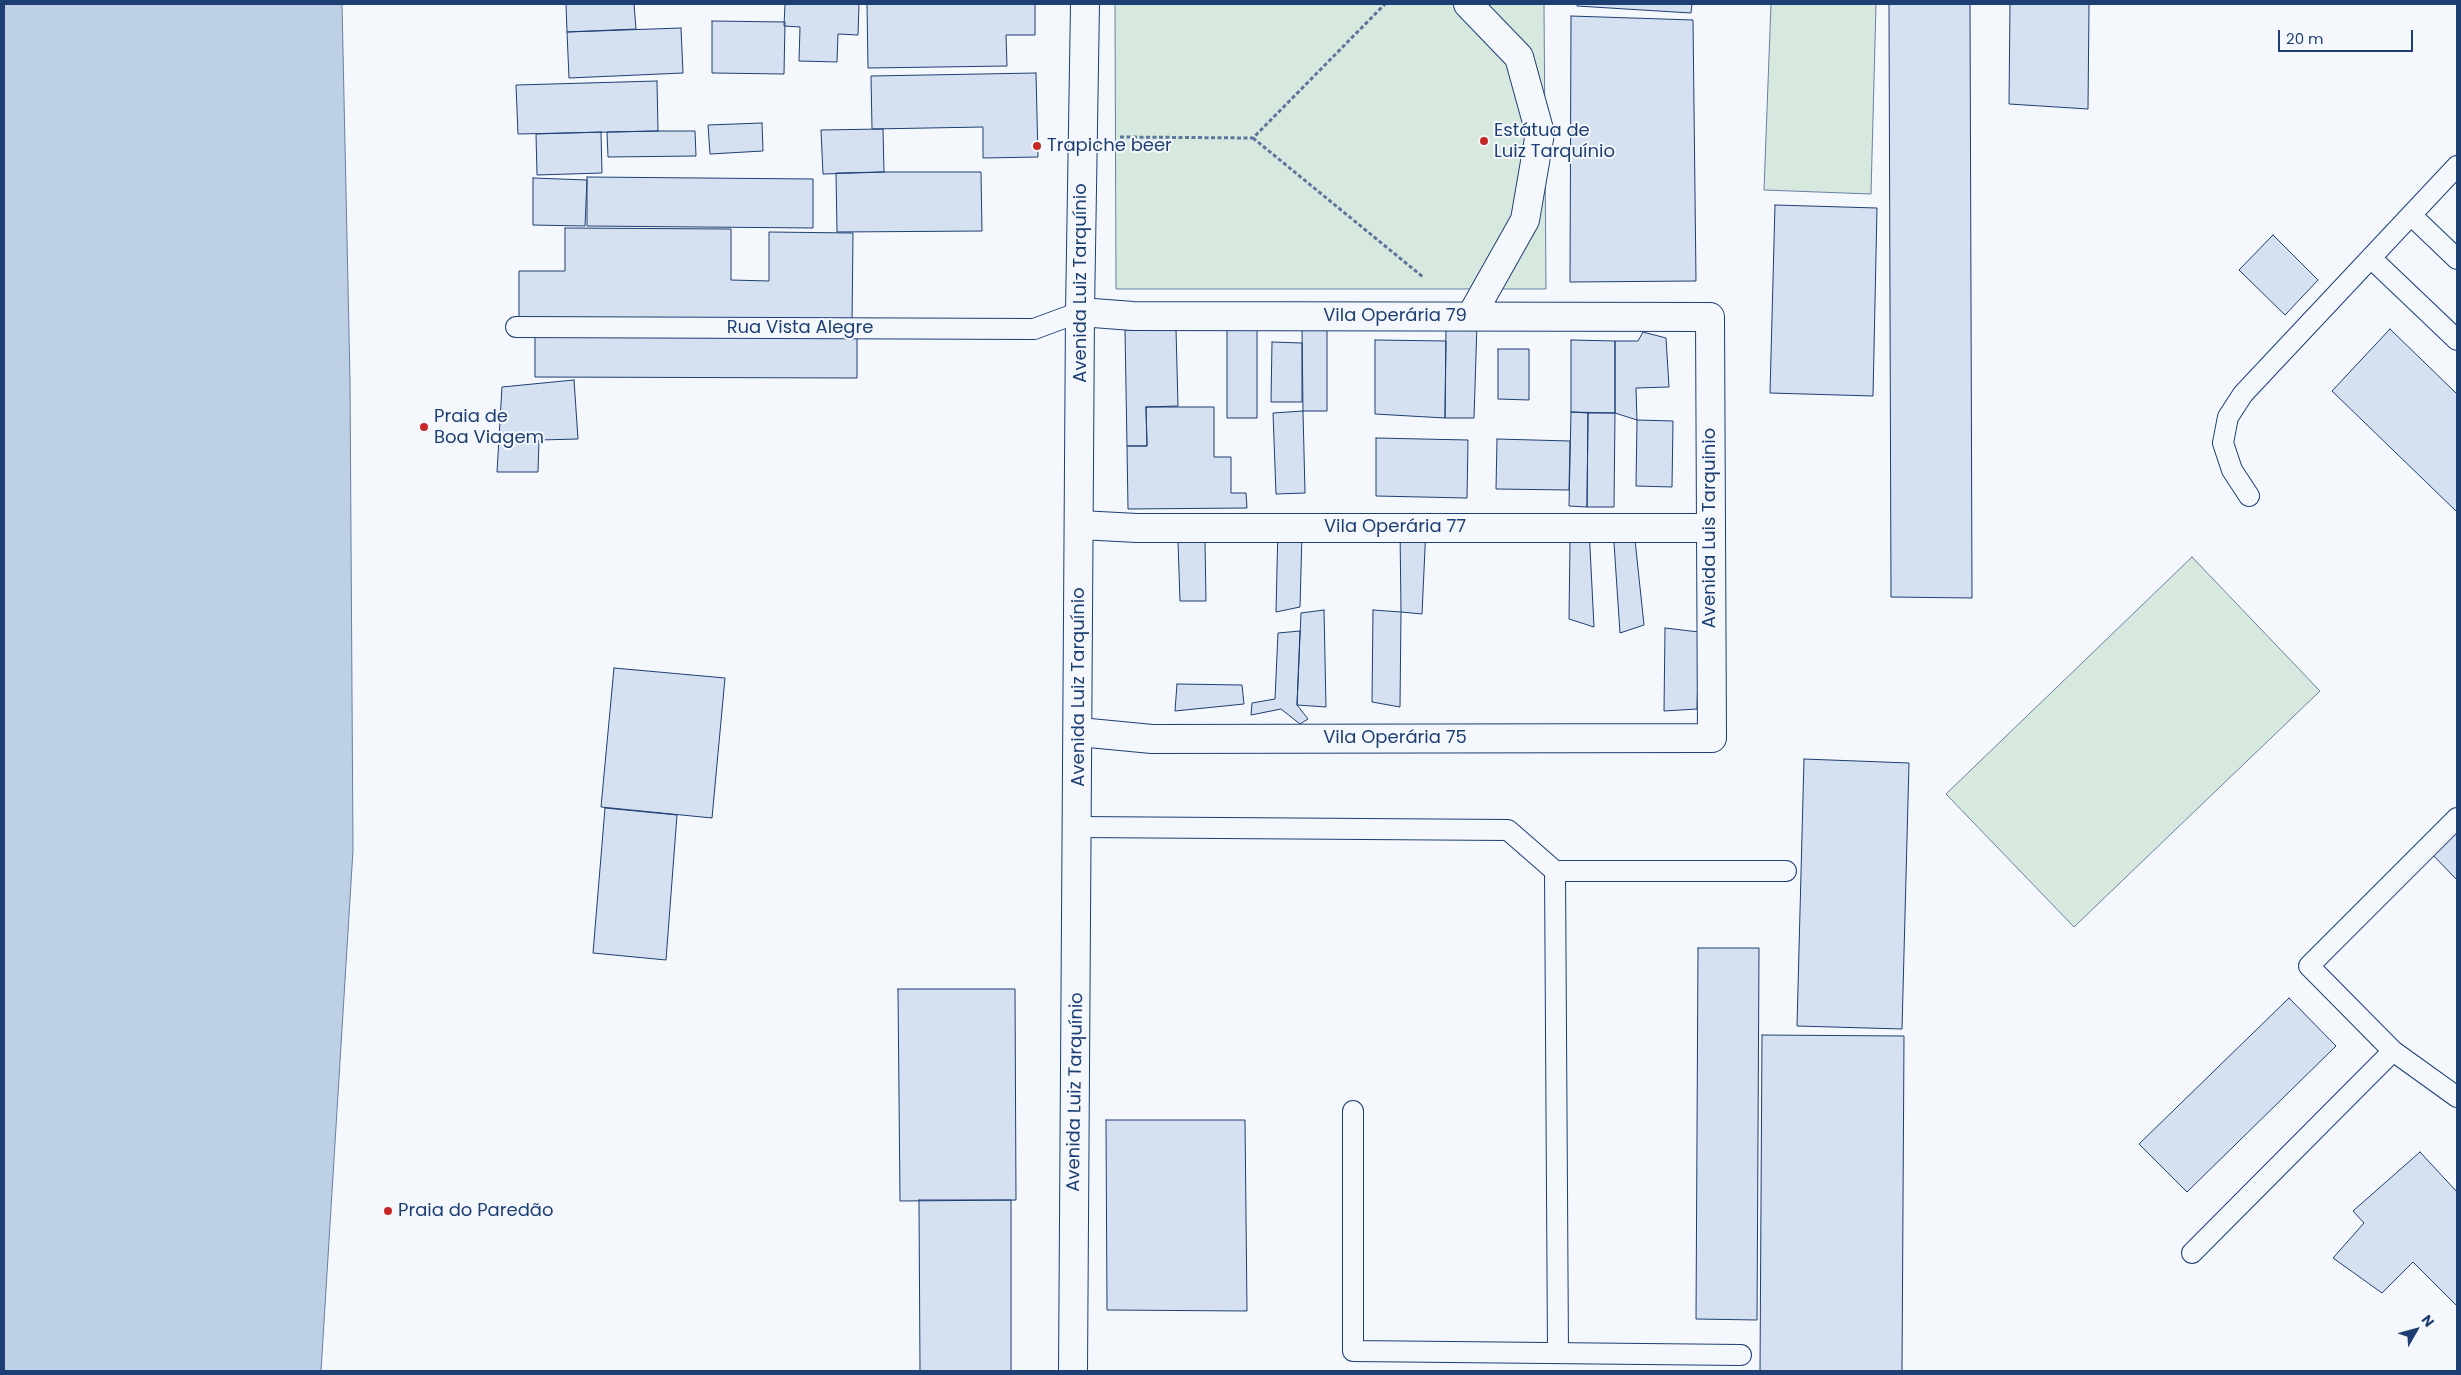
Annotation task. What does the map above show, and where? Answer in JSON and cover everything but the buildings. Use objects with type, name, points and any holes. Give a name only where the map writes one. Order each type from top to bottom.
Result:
[{"type":"street","name":"Avenida Luiz Tarquínio","points":[[1073,1371],[1079,732],[1080,312],[1085,4]]},
{"type":"street","points":[[1468,4],[1519,57],[1540,133],[1525,220],[1471,316]]},
{"type":"street","name":"Vila Operária 79","points":[[1080,312],[1133,316],[1710,317]]},
{"type":"street","name":"Avenida Luis Tarquinio","points":[[1710,317],[1712,738]]},
{"type":"street","name":"Vila Operária 77","points":[[1080,525],[1137,528],[1710,528]]},
{"type":"street","name":"Vila Operária 75","points":[[1079,732],[1152,739],[1712,738]]},
{"type":"lane","points":[[2249,496],[2232,470],[2223,443],[2228,417],[2243,394],[2457,166]]},
{"type":"lane","points":[[2411,215],[2457,259]]},
{"type":"lane","points":[[2371,258],[2457,340]]},
{"type":"lane","name":"Rua Vista Alegre","points":[[516,328],[1034,329],[1080,312]]},
{"type":"lane","points":[[2457,818],[2309,966],[2393,1052],[2457,1097]]},
{"type":"lane","points":[[1078,827],[1508,830],[1555,871],[1786,871]]},
{"type":"lane","points":[[1555,871],[1558,1352]]},
{"type":"lane","points":[[2192,1253],[2393,1052]]},
{"type":"lane","points":[[1353,1111],[1353,1351],[1741,1354]]},
{"type":"path","points":[[1253,138],[1385,4]]},
{"type":"path","points":[[1082,136],[1253,138],[1426,280]]},
{"type":"shaded area","points":[[1115,4],[1544,4],[1546,289],[1116,289]]},
{"type":"shaded area","points":[[1771,4],[1876,4],[1871,194],[1764,190]]},
{"type":"shaded area","points":[[2192,557],[2320,691],[2074,927],[1946,794]]},
{"type":"water","points":[[4,4],[342,4],[350,380],[353,850],[321,1371],[4,1371]]},
{"type":"place","name":"Estátua de Luiz Tarquínio","points":[[1484,141]]},
{"type":"place","name":"Trapiche beer","points":[[1037,146]]},
{"type":"place","name":"Praia de Boa Viagem","points":[[424,427]]},
{"type":"place","name":"Praia do Paredão","points":[[388,1211]]}]
